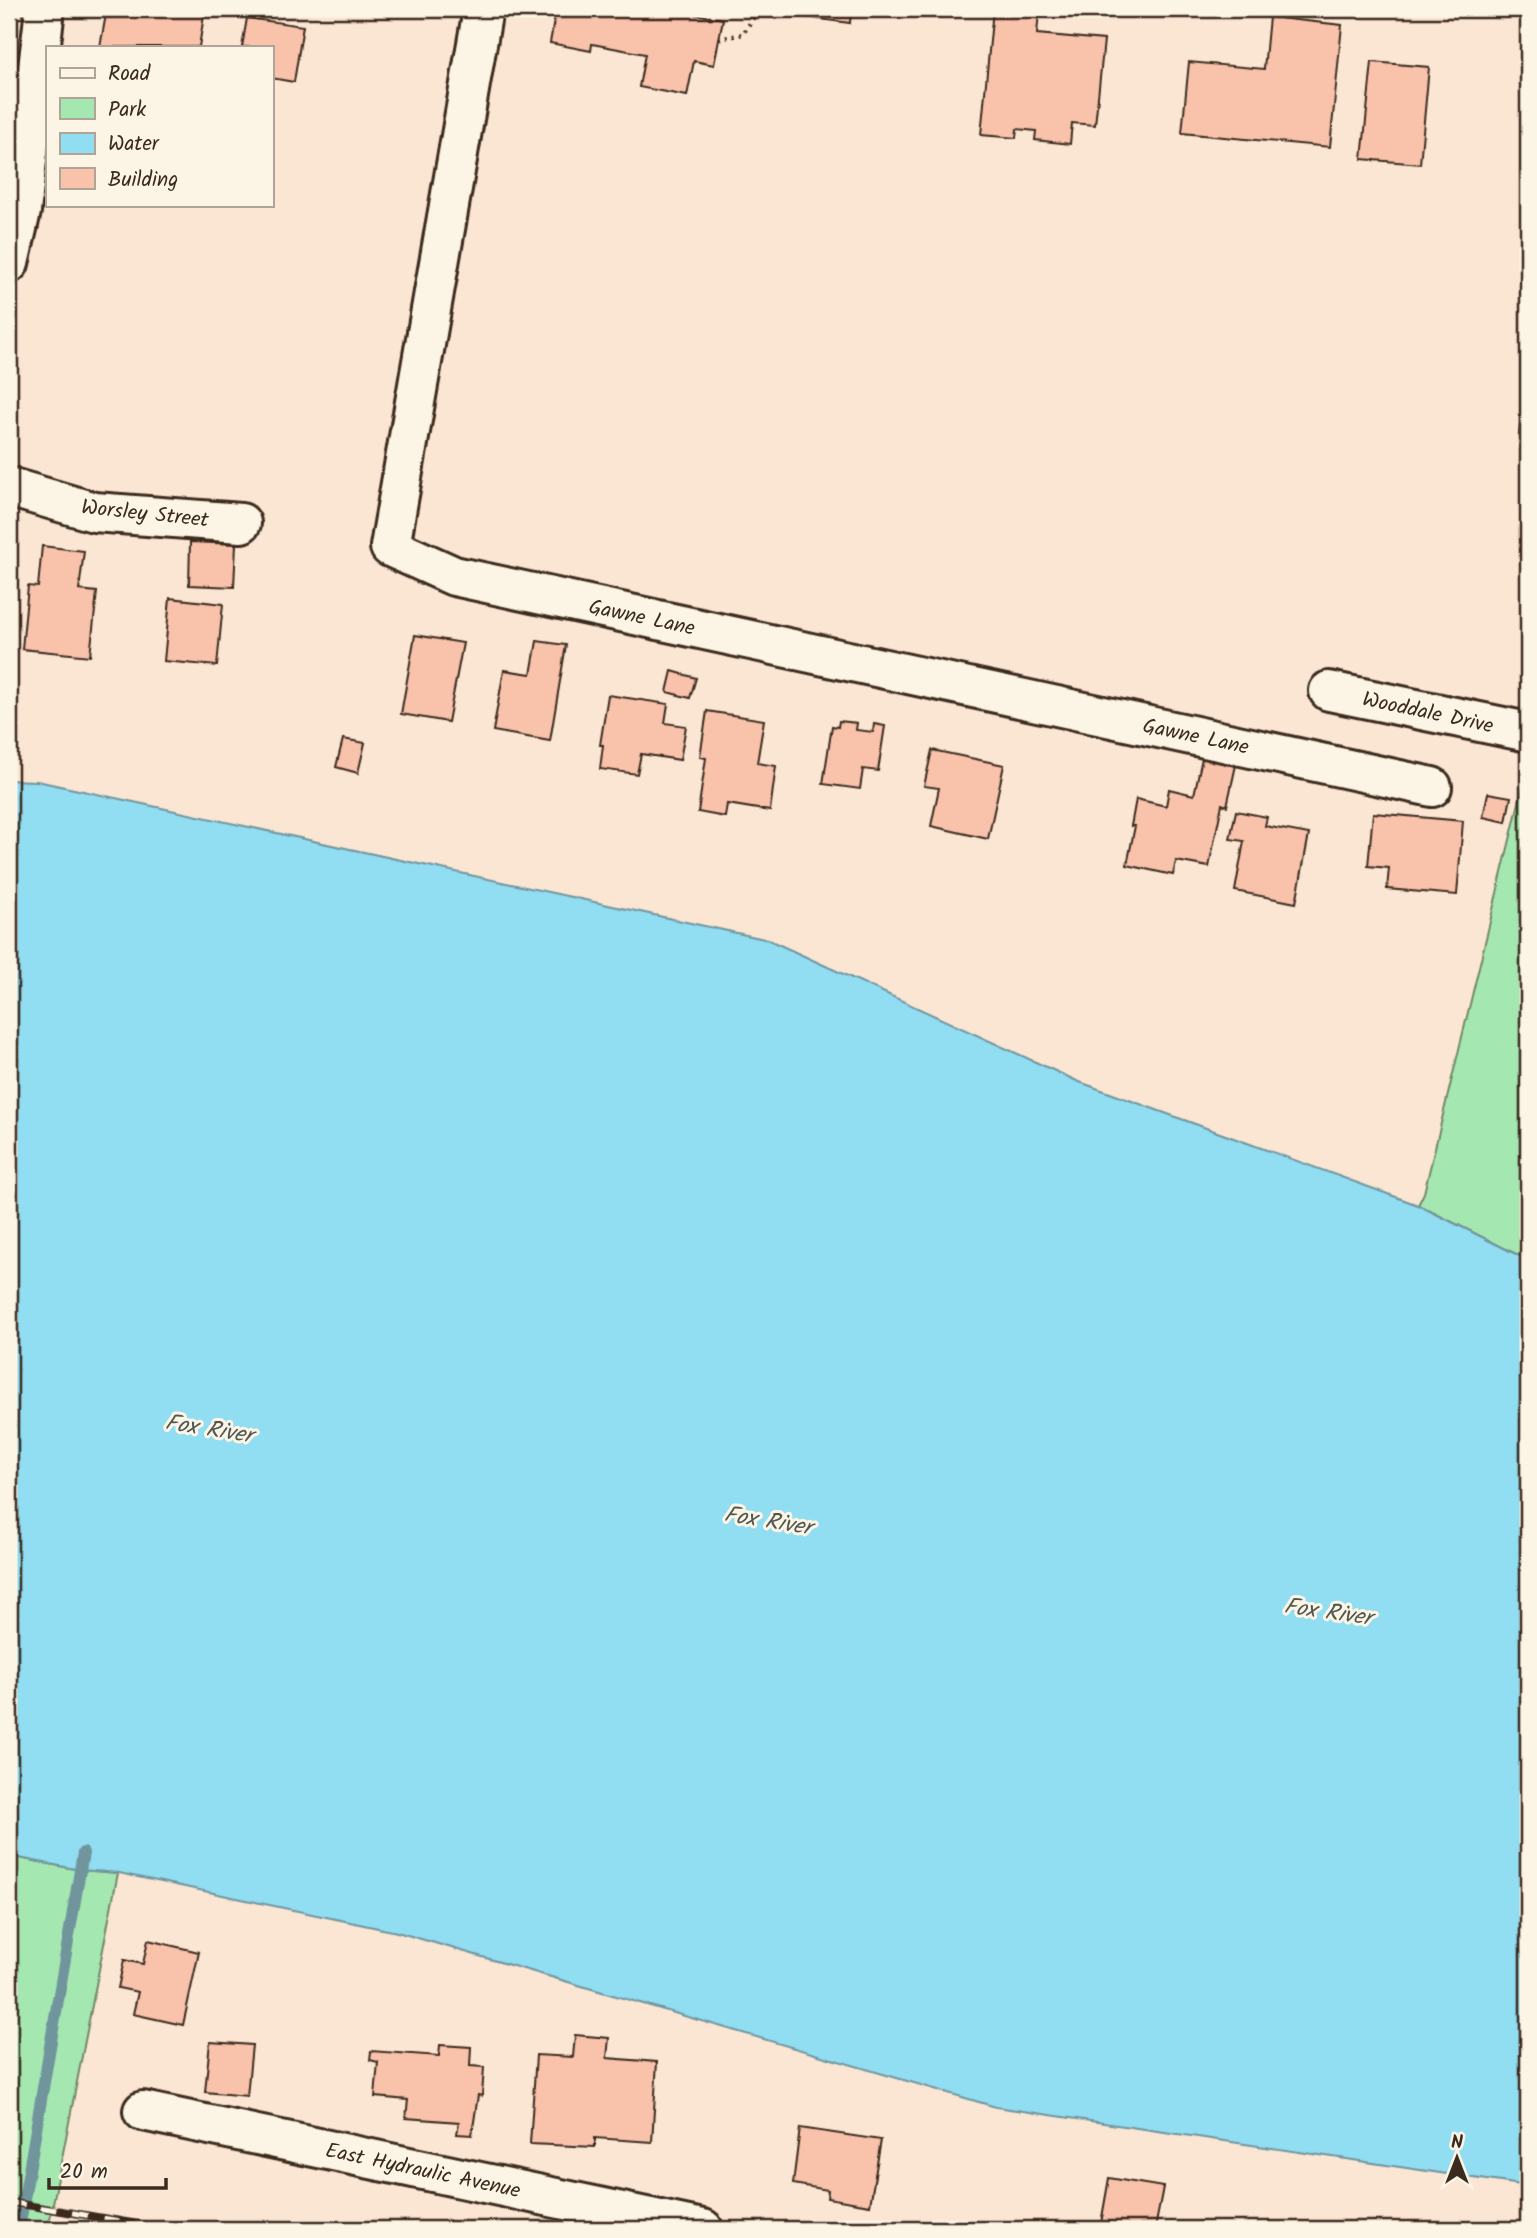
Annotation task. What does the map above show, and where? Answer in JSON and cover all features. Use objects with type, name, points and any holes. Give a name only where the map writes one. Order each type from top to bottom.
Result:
[{"type":"street","points":[[9,263],[20,211],[45,9]]},
{"type":"street","name":"Gawne Lane","points":[[483,9],[390,547],[454,576],[1432,787]]},
{"type":"street","name":"Worsley Street","points":[[9,487],[94,512],[241,523]]},
{"type":"street","name":"Wooddale Drive","points":[[1329,691],[1528,732]]},
{"type":"street","name":"East Hydraulic Avenue","points":[[143,2111],[703,2229]]},
{"type":"path","points":[[719,39],[743,34],[759,9]]},
{"type":"green space","points":[[1526,774],[1528,1260],[1418,1205],[1424,1193]]},
{"type":"green space","points":[[9,1856],[80,1870],[118,1873],[48,2229],[9,2229]]},
{"type":"water","name":"Fox River","points":[[9,780],[37,781],[769,940],[1077,1081],[1418,1205],[1528,1260],[1528,2186],[996,2107],[397,1932],[119,1873],[80,1870],[9,1856]]},
{"type":"building","points":[[107,9],[205,9],[199,46],[100,46]]},
{"type":"building","points":[[556,9],[665,9],[723,19],[714,65],[694,61],[687,96],[639,87],[645,54],[592,44],[591,51],[550,43]]},
{"type":"building","points":[[805,9],[851,9],[850,23],[804,17]]},
{"type":"building","points":[[993,9],[1039,12],[1037,34],[1104,40],[1095,125],[1072,123],[1070,144],[1035,140],[1036,131],[1017,129],[1016,138],[981,135]]},
{"type":"building","points":[[1269,17],[1342,25],[1330,147],[1182,133],[1189,62],[1264,69]]},
{"type":"building","points":[[247,18],[303,26],[294,82],[273,78],[273,46],[242,46]]},
{"type":"building","points":[[1372,62],[1429,67],[1420,164],[1362,159]]},
{"type":"building","points":[[1526,362],[1528,363],[1528,436],[1519,435]]},
{"type":"building","points":[[190,542],[236,544],[234,587],[189,585]]},
{"type":"building","points":[[42,546],[84,551],[79,590],[97,592],[90,656],[22,649],[28,586],[38,587]]},
{"type":"building","points":[[170,598],[223,604],[217,666],[164,661]]},
{"type":"building","points":[[415,635],[463,643],[448,722],[401,714]]},
{"type":"building","points":[[537,641],[566,645],[550,741],[493,731],[504,670],[531,674]]},
{"type":"building","points":[[672,671],[696,678],[690,698],[667,692]]},
{"type":"building","points":[[608,695],[668,704],[665,723],[686,726],[680,760],[641,754],[637,774],[600,769],[603,745],[600,745]]},
{"type":"building","points":[[707,711],[764,720],[757,763],[776,766],[770,811],[727,804],[725,817],[698,812],[706,758],[700,757]]},
{"type":"building","points":[[839,721],[857,723],[856,730],[873,732],[874,724],[885,726],[878,771],[863,769],[860,789],[823,784],[832,726],[838,727]]},
{"type":"building","points":[[343,739],[365,743],[358,773],[336,767]]},
{"type":"building","points":[[932,750],[1004,765],[988,839],[931,826],[939,788],[924,786]]},
{"type":"building","points":[[1202,758],[1236,765],[1227,806],[1222,804],[1209,867],[1176,861],[1173,875],[1127,865],[1135,826],[1131,826],[1136,799],[1166,806],[1169,789],[1194,795]]},
{"type":"building","points":[[1488,793],[1511,797],[1506,822],[1483,817]]},
{"type":"building","points":[[1236,811],[1267,817],[1265,826],[1309,834],[1296,903],[1235,891],[1244,841],[1230,839]]},
{"type":"building","points":[[1373,813],[1463,821],[1457,895],[1387,889],[1389,868],[1368,866]]},
{"type":"building","points":[[148,1940],[199,1952],[183,2025],[133,2014],[138,1992],[118,1988],[124,1960],[143,1964]]},
{"type":"building","points":[[575,2035],[609,2038],[607,2058],[657,2062],[652,2142],[595,2138],[595,2147],[530,2144],[536,2055],[573,2057]]},
{"type":"building","points":[[210,2042],[252,2045],[247,2096],[205,2092]]},
{"type":"building","points":[[440,2045],[471,2047],[470,2066],[484,2067],[482,2096],[478,2095],[472,2135],[457,2134],[459,2122],[406,2118],[408,2100],[375,2097],[378,2062],[370,2060],[371,2051],[439,2056]]},
{"type":"building","points":[[800,2128],[881,2140],[870,2205],[827,2198],[828,2190],[793,2184]]},
{"type":"building","points":[[1109,2178],[1163,2187],[1155,2229],[1100,2229]]},
{"type":"waterway","points":[[19,2229],[83,1853]]},
{"type":"railway","points":[[9,2202],[167,2229]]}]
